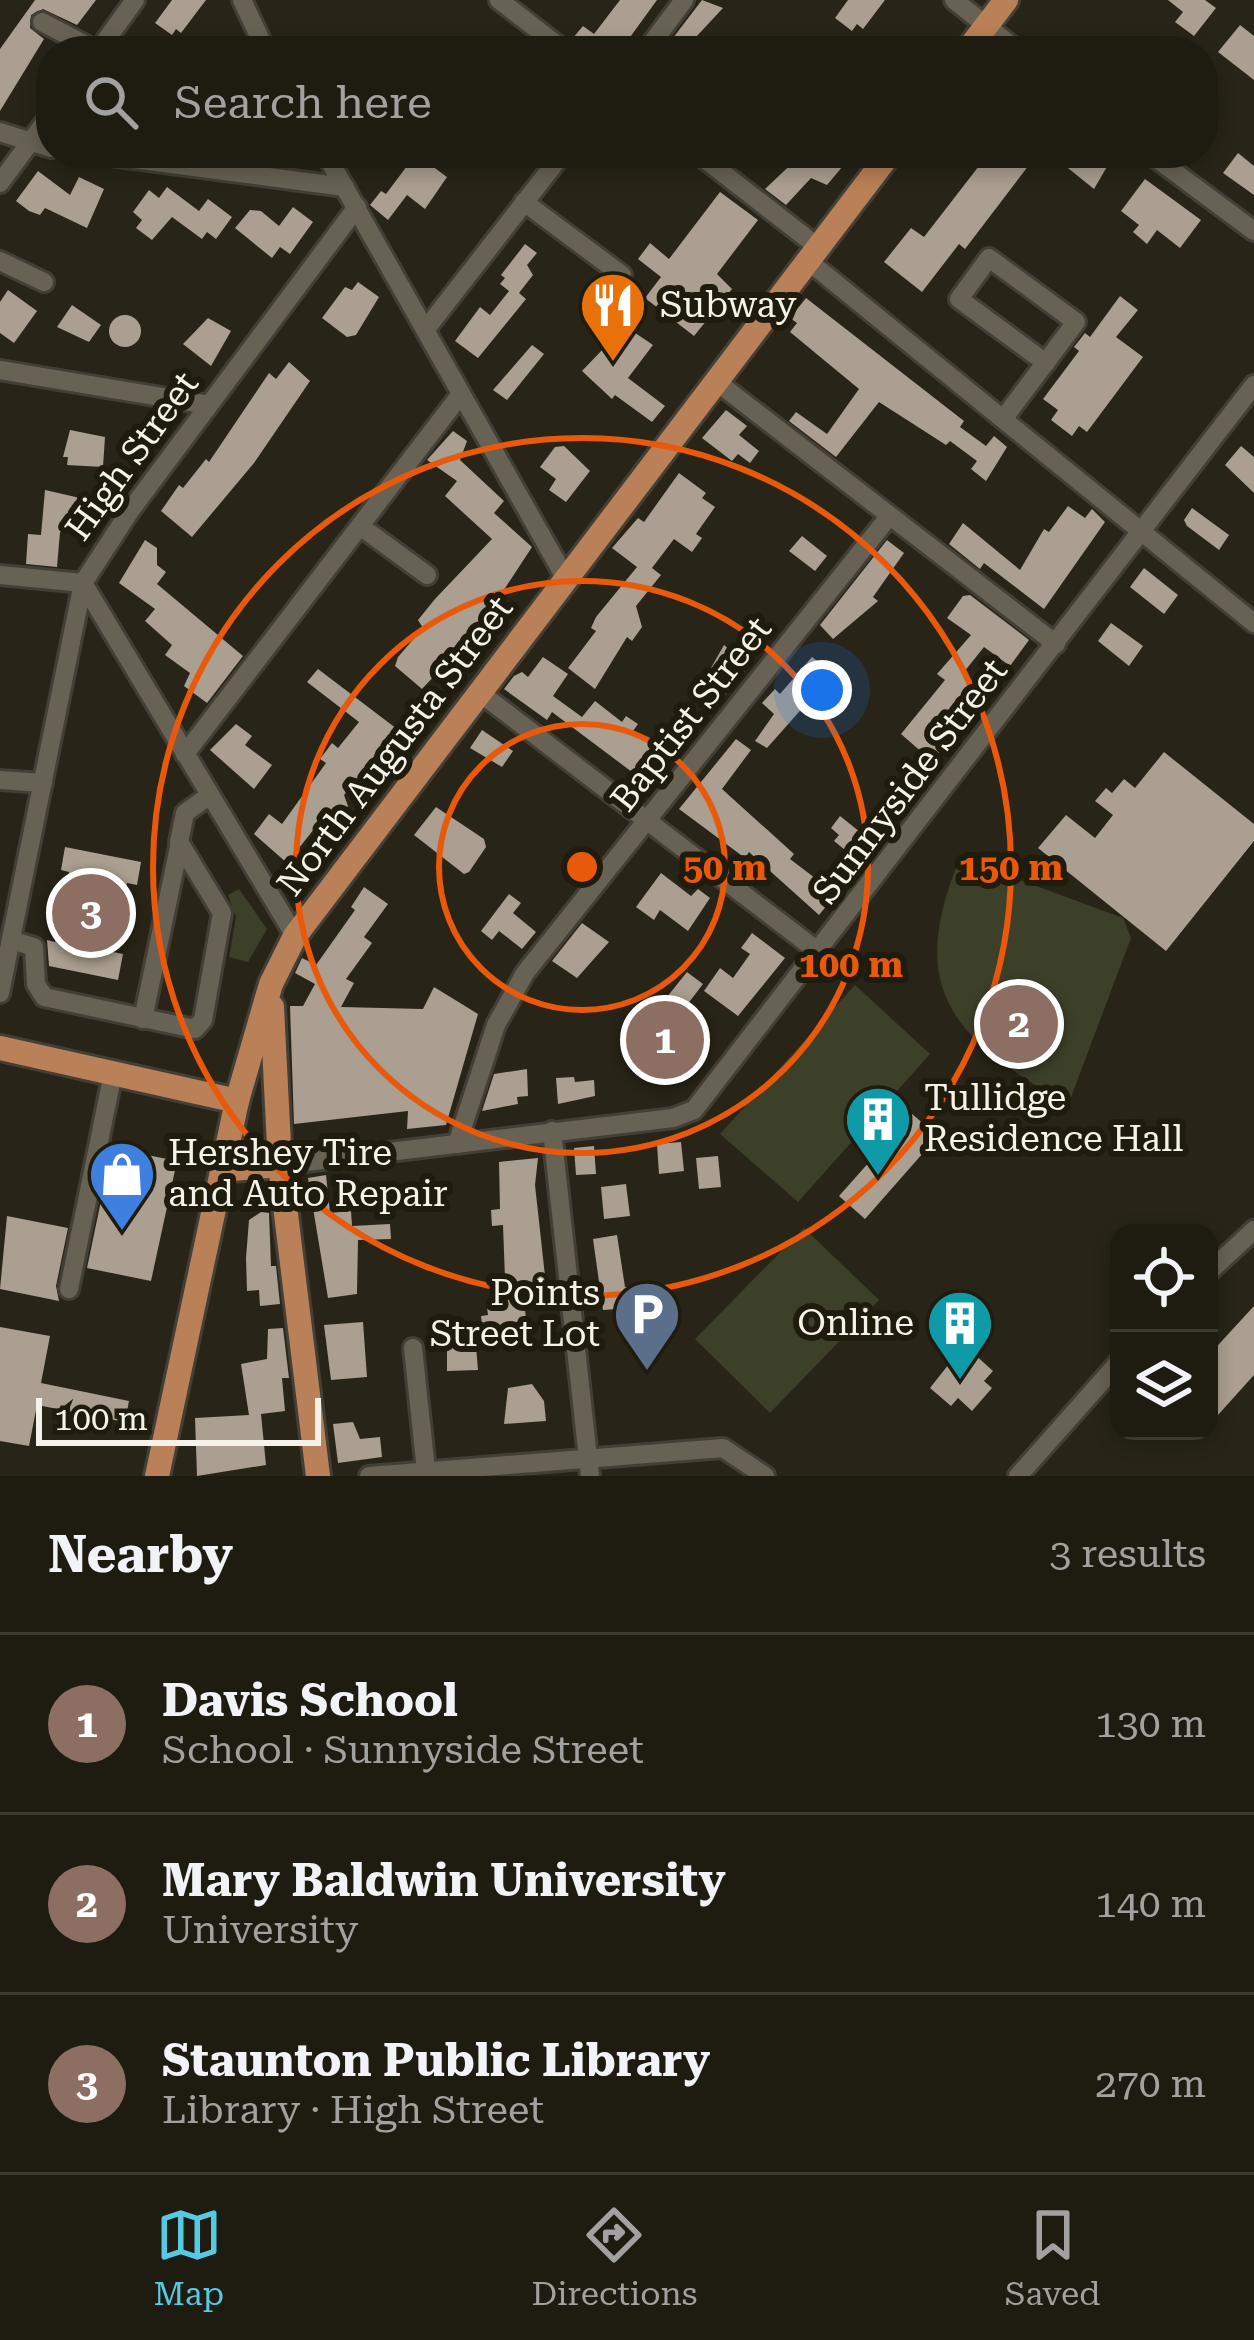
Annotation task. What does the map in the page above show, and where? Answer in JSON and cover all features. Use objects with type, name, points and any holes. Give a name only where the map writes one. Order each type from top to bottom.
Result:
[{"type":"main road","points":[[979,36],[1006,0]]},
{"type":"main road","name":"North Augusta Street","points":[[157,1476],[237,1101],[271,984],[296,936],[879,168]]},
{"type":"main road","points":[[271,984],[280,1165],[318,1476]]},
{"type":"main road","points":[[0,1048],[237,1101]]},
{"type":"main road","points":[[222,1170],[280,1165]]},
{"type":"street","points":[[108,36],[135,0]]},
{"type":"street","points":[[242,0],[259,36]]},
{"type":"street","points":[[499,0],[546,36]]},
{"type":"street","points":[[657,36],[684,0]]},
{"type":"street","points":[[954,0],[1000,36]]},
{"type":"street","points":[[42,22],[69,36]]},
{"type":"street","points":[[0,132],[36,145]]},
{"type":"street","points":[[0,183],[36,134]]},
{"type":"street","points":[[201,168],[345,187]]},
{"type":"street","points":[[334,168],[566,579]]},
{"type":"street","points":[[426,329],[551,168]]},
{"type":"street","points":[[714,168],[1004,418],[1254,623]]},
{"type":"street","points":[[1169,168],[1254,232]]},
{"type":"street","points":[[524,202],[622,275]]},
{"type":"street","name":"High Street","points":[[0,993],[11,940],[10,896],[43,783],[82,583],[357,207]]},
{"type":"street","points":[[1004,418],[1046,363],[1076,322],[989,258],[959,299],[1046,363]]},
{"type":"street","points":[[0,261],[44,282]]},
{"type":"street","points":[[0,370],[209,405]]},
{"type":"street","points":[[717,382],[887,519],[1056,644]]},
{"type":"street","name":"Sunnyside Street","points":[[280,1165],[673,1118],[694,1110],[820,953],[1254,385]]},
{"type":"street","points":[[185,754],[461,394]]},
{"type":"street","name":"Baptist Street","points":[[457,1144],[496,1024],[525,973],[887,519]]},
{"type":"street","points":[[359,526],[427,575]]},
{"type":"street","points":[[0,575],[82,583],[296,936]]},
{"type":"street","points":[[479,692],[646,825],[820,953]]},
{"type":"street","points":[[0,781],[43,783]]},
{"type":"street","points":[[143,1019],[185,813],[210,795]]},
{"type":"street","points":[[11,940],[34,947],[37,984],[44,997],[188,1029],[203,1020],[222,913],[179,847]]},
{"type":"street","points":[[69,1289],[113,1073]]},
{"type":"street","points":[[552,1131],[589,1466]]},
{"type":"street","points":[[1218,1264],[1254,1230]]},
{"type":"street","points":[[413,1348],[426,1470]]},
{"type":"street","points":[[1018,1476],[1110,1372]]},
{"type":"street","points":[[369,1476],[589,1466],[723,1448],[766,1476]]},
{"type":"green space","points":[[960,858],[1123,918],[1131,938],[1068,1105],[996,1057],[969,1033],[951,1007],[940,978],[937,944]]},
{"type":"green space","points":[[239,889],[267,929],[248,962],[229,957],[236,917],[228,895]]},
{"type":"green space","points":[[855,985],[930,1054],[798,1202],[720,1134]]},
{"type":"green space","points":[[804,1228],[879,1300],[770,1413],[695,1339]]},
{"type":"building","points":[[35,0],[96,0],[77,25],[43,9],[31,15],[30,28],[40,36],[36,36],[36,52],[0,111],[0,49]]},
{"type":"building","points":[[172,0],[206,0],[181,33],[176,29],[172,35],[155,23]]},
{"type":"building","points":[[620,0],[657,0],[631,36],[575,36],[583,26],[594,34]]},
{"type":"building","points":[[702,0],[723,8],[697,36],[674,36]]},
{"type":"building","points":[[848,0],[885,0],[863,29],[857,24],[852,31],[835,18]]},
{"type":"building","points":[[1168,0],[1205,0],[1216,8],[1194,36],[1175,22],[1183,12]]},
{"type":"building","points":[[1240,25],[1254,36],[1254,80],[1218,52]]},
{"type":"building","points":[[1238,153],[1254,166],[1254,195],[1223,173]]},
{"type":"building","points":[[406,168],[435,168],[447,177],[425,209],[407,195],[388,220],[370,205],[381,191],[386,194]]},
{"type":"building","points":[[787,168],[841,168],[827,185],[811,178],[786,205],[765,189]]},
{"type":"building","points":[[977,168],[1027,168],[965,249],[959,244],[922,292],[884,262],[911,228],[924,237]]},
{"type":"building","points":[[1068,168],[1106,168],[1094,189]]},
{"type":"building","points":[[38,171],[70,195],[79,177],[104,189],[87,228],[45,208],[40,215],[29,211],[16,201]]},
{"type":"building","points":[[1145,179],[1201,220],[1180,248],[1157,230],[1147,244],[1133,232],[1139,225],[1121,211]]},
{"type":"building","points":[[167,187],[199,211],[208,199],[232,217],[216,239],[207,232],[202,239],[172,217],[152,240],[136,228],[142,220],[133,212],[149,190],[159,198]]},
{"type":"building","points":[[720,192],[758,220],[717,274],[732,289],[694,336],[645,298],[661,277],[638,259],[650,243],[669,259]]},
{"type":"building","points":[[293,207],[313,222],[290,254],[280,247],[272,258],[235,228],[250,210],[261,211],[279,226]]},
{"type":"building","points":[[525,244],[537,253],[527,265],[533,275],[519,293],[526,299],[478,358],[455,341],[480,307],[490,315],[509,291],[500,284],[505,278],[501,275]]},
{"type":"building","points":[[358,282],[379,297],[356,335],[347,337],[322,318],[345,287],[352,290]]},
{"type":"building","points":[[8,290],[37,311],[14,343],[0,333],[0,302]]},
{"type":"building","points":[[1120,296],[1138,310],[1116,337],[1143,357],[1087,432],[1079,426],[1072,436],[1051,420],[1058,410],[1043,399],[1079,351],[1074,347],[1085,333],[1090,337]]},
{"type":"building","points":[[806,298],[964,421],[960,427],[986,446],[994,436],[1007,447],[986,481],[971,469],[977,461],[950,441],[946,445],[879,402],[836,457],[789,421],[796,412],[827,434],[859,389],[790,332],[797,323],[790,318]]},
{"type":"building","points":[[72,305],[101,325],[89,342],[57,327]]},
{"type":"building","points":[[125,315],[136,320],[141,331],[136,342],[125,347],[114,342],[109,331],[114,320]]},
{"type":"building","points":[[208,318],[231,331],[211,366],[183,344]]},
{"type":"building","name":"Subway","points":[[625,326],[653,345],[628,378],[665,406],[652,422],[615,395],[612,399],[582,371]]},
{"type":"building","points":[[532,345],[544,354],[507,400],[493,390]]},
{"type":"building","points":[[289,362],[310,381],[254,463],[192,537],[161,511],[179,485],[183,488],[206,459],[209,462],[269,373],[276,379]]},
{"type":"building","points":[[726,410],[747,426],[739,435],[759,451],[750,463],[738,454],[732,461],[702,438]]},
{"type":"building","points":[[70,430],[105,437],[103,467],[67,465],[68,457],[63,457]]},
{"type":"building","points":[[453,431],[467,441],[460,460],[504,501],[494,513],[532,547],[479,628],[422,689],[395,666],[398,657],[423,628],[418,620],[492,539],[445,496],[457,481],[427,460]]},
{"type":"building","points":[[564,446],[590,471],[566,502],[549,490],[556,479],[540,467],[555,447]]},
{"type":"building","points":[[1241,446],[1254,457],[1254,493],[1225,465]]},
{"type":"building","points":[[679,473],[706,493],[702,498],[715,507],[696,534],[702,538],[692,552],[674,539],[652,568],[661,575],[636,606],[642,627],[632,641],[627,637],[595,689],[568,668],[596,631],[591,628],[596,617],[637,567],[612,548],[638,518],[644,522]]},
{"type":"building","points":[[45,490],[80,498],[78,532],[60,532],[57,567],[26,564],[28,534],[41,535]]},
{"type":"building","points":[[1068,506],[1085,518],[1092,509],[1105,522],[1044,609],[984,563],[980,569],[949,544],[963,523],[1020,570],[1044,529],[1049,532]]},
{"type":"building","points":[[1192,508],[1229,535],[1219,550],[1187,526],[1184,520]]},
{"type":"building","points":[[802,536],[827,556],[815,571],[789,551]]},
{"type":"building","points":[[145,540],[157,548],[157,565],[166,572],[157,584],[243,656],[207,703],[184,686],[190,673],[165,655],[172,645],[145,621],[155,609],[119,583]]},
{"type":"building","points":[[887,540],[904,553],[873,597],[878,601],[833,639],[820,625]]},
{"type":"building","points":[[1144,568],[1178,595],[1164,614],[1130,587]]},
{"type":"building","points":[[970,595],[1029,640],[1010,666],[984,647],[964,672],[969,686],[959,700],[972,711],[932,761],[901,734],[945,680],[937,674],[971,635],[947,618],[963,596]]},
{"type":"building","points":[[1111,623],[1143,646],[1129,666],[1098,641]]},
{"type":"building","points":[[724,645],[749,666],[714,708],[698,691]]},
{"type":"building","points":[[543,657],[568,674],[553,696],[582,717],[595,701],[622,722],[626,716],[638,724],[633,731],[672,761],[652,787],[552,712],[547,720],[504,689],[522,672],[528,677]]},
{"type":"building","points":[[812,657],[831,673],[829,678],[767,748],[755,741],[774,714],[762,703],[775,689],[780,694]]},
{"type":"building","points":[[318,669],[401,732],[390,746],[385,742],[344,795],[348,806],[330,829],[318,824],[287,863],[254,834],[269,814],[282,824],[326,763],[320,759],[332,743],[338,748],[359,722],[307,682]]},
{"type":"building","points":[[236,724],[252,736],[245,745],[272,765],[254,789],[210,750]]},
{"type":"building","points":[[482,730],[513,751],[502,767],[470,748]]},
{"type":"building","points":[[736,739],[751,750],[722,789],[794,854],[790,859],[836,894],[819,915],[749,852],[745,858],[679,809]]},
{"type":"building","points":[[1164,752],[1254,824],[1254,841],[1166,951],[1038,848],[1066,815],[1095,838],[1113,815],[1095,801],[1106,788],[1112,793],[1124,779],[1135,788]]},
{"type":"building","points":[[436,807],[484,839],[486,847],[469,872],[464,874],[414,835]]},
{"type":"building","points":[[840,816],[865,836],[850,854],[834,841],[839,835],[831,828]]},
{"type":"building","points":[[65,847],[141,862],[137,885],[127,883],[113,952],[123,954],[118,980],[49,966],[47,940],[55,942],[69,872],[61,870]]},
{"type":"building","points":[[661,873],[691,896],[698,889],[710,898],[688,931],[660,910],[654,920],[636,907]]},
{"type":"building","points":[[364,887],[388,904],[364,937],[372,943],[346,979],[354,983],[341,1007],[423,1009],[434,987],[478,1014],[446,1125],[407,1129],[408,1111],[294,1124],[290,1006],[303,1006],[315,984],[295,973],[302,958],[316,965],[355,910],[351,907]]},
{"type":"building","points":[[509,894],[521,903],[513,913],[536,932],[522,949],[499,931],[492,940],[481,931]]},
{"type":"building","points":[[582,923],[609,942],[577,978],[552,961]]},
{"type":"building","points":[[752,933],[785,958],[738,1016],[704,991],[720,968],[733,978],[750,954],[741,948]]},
{"type":"building","points":[[687,972],[703,984],[674,1022],[697,1039],[667,1079],[622,1053]]},
{"type":"building","points":[[527,1069],[528,1096],[517,1097],[518,1104],[482,1111],[494,1074]]},
{"type":"building","points":[[574,1077],[575,1082],[594,1080],[595,1096],[558,1104],[556,1078]]},
{"type":"building","name":"Tullidge Residence Hall","points":[[912,1114],[938,1136],[865,1219],[839,1196]]},
{"type":"building","points":[[681,1142],[684,1171],[659,1174],[657,1144]]},
{"type":"building","points":[[594,1146],[596,1174],[576,1175],[574,1148]]},
{"type":"building","name":"Hershey Tire and Auto Repair","points":[[112,1148],[177,1161],[151,1281],[87,1268]]},
{"type":"building","points":[[718,1156],[721,1187],[699,1189],[696,1158]]},
{"type":"building","points":[[538,1158],[535,1185],[547,1294],[524,1297],[526,1321],[517,1322],[518,1331],[483,1335],[481,1316],[488,1315],[487,1307],[506,1305],[503,1225],[492,1226],[491,1210],[500,1209],[499,1162]]},
{"type":"building","points":[[326,1175],[330,1213],[351,1211],[352,1226],[390,1224],[391,1239],[358,1240],[357,1294],[328,1298],[308,1178]]},
{"type":"building","points":[[626,1184],[630,1216],[604,1219],[601,1187]]},
{"type":"building","points":[[269,1213],[271,1266],[276,1266],[280,1304],[260,1306],[259,1290],[247,1291],[246,1258],[249,1220]]},
{"type":"building","points":[[7,1216],[68,1228],[56,1286],[59,1301],[0,1289]]},
{"type":"building","points":[[617,1235],[625,1287],[660,1284],[662,1306],[603,1310],[593,1239]]},
{"type":"building","points":[[1254,1306],[1254,1375],[1218,1415],[1218,1345]]},
{"type":"building","points":[[363,1322],[367,1377],[331,1380],[324,1325]]},
{"type":"building","points":[[0,1327],[50,1336],[41,1383],[129,1401],[125,1422],[37,1405],[29,1446],[0,1441]]},
{"type":"building","points":[[283,1328],[289,1378],[282,1378],[285,1411],[261,1414],[266,1465],[197,1476],[195,1418],[249,1415],[241,1364],[267,1359],[268,1329]]},
{"type":"building","points":[[476,1346],[478,1370],[447,1371],[447,1347]]},
{"type":"building","name":"Online","points":[[972,1352],[993,1371],[984,1381],[992,1388],[972,1411],[958,1398],[951,1406],[930,1388],[956,1355],[963,1361]]},
{"type":"building","points":[[532,1384],[544,1401],[546,1421],[504,1424],[508,1388]]},
{"type":"building","points":[[353,1422],[360,1439],[380,1437],[382,1457],[338,1463],[333,1424]]},
{"type":"place","name":"Subway","points":[[613,364]]},
{"type":"place","name":"Staunton Public Library","points":[[91,913]]},
{"type":"place","name":"Mary Baldwin University","points":[[1019,1024]]},
{"type":"place","name":"Davis School","points":[[665,1040]]},
{"type":"place","name":"Tullidge Residence Hall","points":[[878,1178]]},
{"type":"place","name":"Hershey Tire and Auto Repair","points":[[122,1233]]},
{"type":"place","name":"Points Street Lot","points":[[647,1373]]},
{"type":"place","name":"Online","points":[[960,1382]]}]
